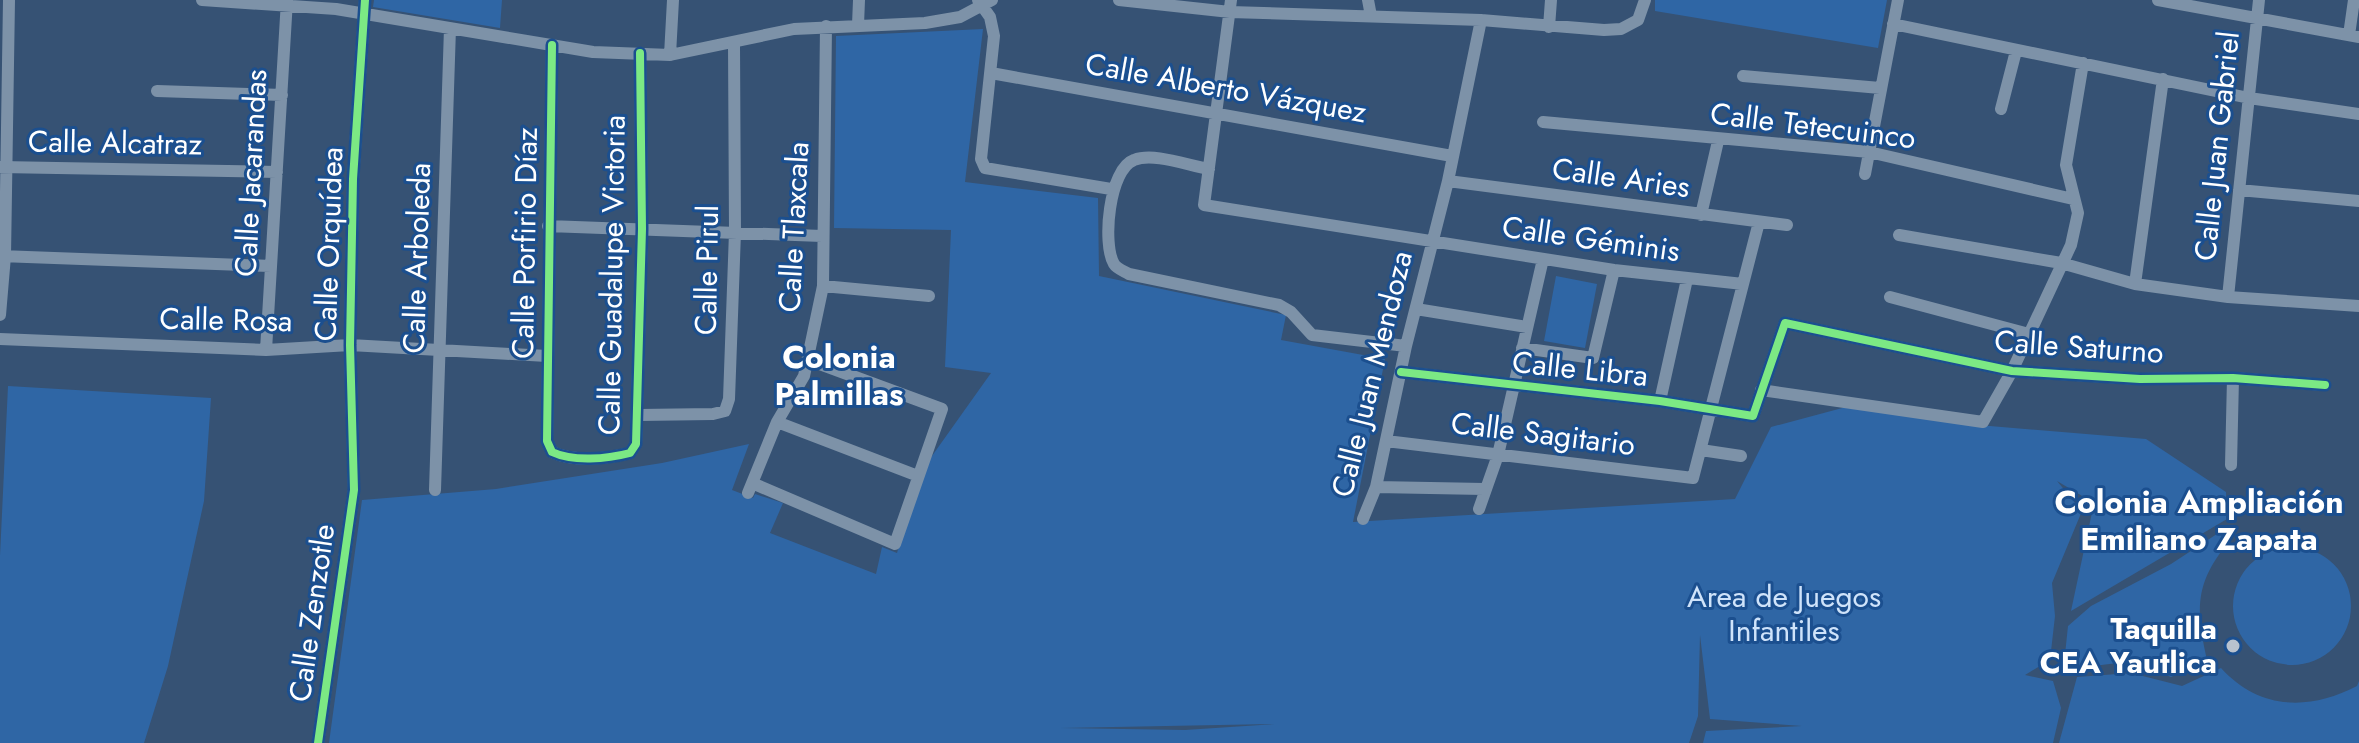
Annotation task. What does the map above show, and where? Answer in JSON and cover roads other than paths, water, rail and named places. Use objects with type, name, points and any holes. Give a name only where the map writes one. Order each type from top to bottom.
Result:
[{"type":"street","points":[[0,315],[4,15],[9,0]]},
{"type":"street","points":[[202,0],[364,7],[450,28],[552,45],[670,55],[794,29],[925,23],[960,17],[984,2],[994,36],[981,159],[985,168],[1111,189]]},
{"type":"street","points":[[670,55],[673,0]]},
{"type":"street","points":[[858,25],[859,0]]},
{"type":"street","points":[[1119,0],[1621,29],[1638,20],[1645,0]]},
{"type":"street","points":[[1368,0],[1371,16]]},
{"type":"street","points":[[1549,27],[1551,0]]},
{"type":"street","points":[[1865,174],[1898,0]]},
{"type":"street","points":[[2158,0],[2354,36],[2354,0]]},
{"type":"street","name":"Calle Juan Gabriel","points":[[2228,297],[2259,0]]},
{"type":"street","name":"Calle Jacarandas","points":[[266,350],[287,3]]},
{"type":"street","points":[[1231,6],[1209,169],[1144,157],[1131,160],[1118,173],[1111,189],[1110,255],[1115,266],[1129,274],[1279,305],[1291,312],[1312,335],[1406,346]]},
{"type":"street","name":"Calle Orquídea","points":[[354,490],[350,345],[353,179],[364,7]]},
{"type":"street","name":"Calle Juan Mendoza","points":[[1363,519],[1376,487],[1406,346],[1448,181],[1481,20]]},
{"type":"street","points":[[1893,24],[2249,98],[2359,114]]},
{"type":"street","name":"Calle Tlaxcala","points":[[826,26],[823,286],[809,360],[777,422],[750,488],[895,544],[918,476]]},
{"type":"street","name":"Calle Arboleda","points":[[435,490],[450,28]]},
{"type":"street","name":"Calle Pirul","points":[[639,415],[713,414],[725,411],[735,232],[734,44]]},
{"type":"street","name":"Calle Porfirio Díaz","points":[[547,441],[552,45]]},
{"type":"street","points":[[2001,109],[2016,51]]},
{"type":"street","name":"Calle Guadalupe Victoria","points":[[547,441],[552,452],[564,458],[630,453],[636,444],[642,229],[640,53]]},
{"type":"street","points":[[1761,390],[1983,422],[2012,371],[2071,245],[2078,213],[2066,165],[2083,63]]},
{"type":"street","name":"Calle Alberto Vázquez","points":[[991,73],[1452,156]]},
{"type":"street","points":[[1743,76],[1880,88]]},
{"type":"street","points":[[2135,284],[2163,79]]},
{"type":"street","points":[[157,91],[282,95]]},
{"type":"street","name":"Calle Tetecuinco","points":[[1543,122],[1718,141],[1869,152],[2073,199]]},
{"type":"street","points":[[1701,215],[1718,141]]},
{"type":"street","name":"Calle Alcatraz","points":[[3,167],[277,172]]},
{"type":"street","name":"Calle Géminis","points":[[1209,169],[1204,205],[1614,270],[1743,284]]},
{"type":"street","name":"Calle Aries","points":[[1448,181],[1787,225]]},
{"type":"street","points":[[2239,190],[2359,201]]},
{"type":"street","points":[[1741,456],[1701,450],[1759,222]]},
{"type":"street","points":[[548,226],[822,236]]},
{"type":"street","points":[[1899,235],[2061,263],[2135,284],[2228,297],[2359,306]]},
{"type":"street","points":[[3,256],[271,266]]},
{"type":"street","points":[[1479,509],[1498,455],[1543,259]]},
{"type":"street","points":[[1522,348],[1593,358],[1614,270]]},
{"type":"street","points":[[1660,401],[1687,279]]},
{"type":"street","points":[[823,286],[929,296]]},
{"type":"street","points":[[1890,297],[2029,334]]},
{"type":"street","points":[[1416,309],[1527,327]]},
{"type":"street","name":"Calle Saturno","points":[[1761,390],[1785,323],[2012,371],[2140,379],[2233,378],[2325,385]]},
{"type":"street","name":"Calle Rosa","points":[[0,339],[266,350],[350,345],[441,353],[547,356]]},
{"type":"street","points":[[777,422],[918,476],[942,409],[809,360]]},
{"type":"street","name":"Calle Libra","points":[[1401,372],[1513,387],[1660,401],[1753,416],[1761,390]]},
{"type":"street","points":[[2231,465],[2233,378]]},
{"type":"street","name":"Calle Sagitario","points":[[1386,441],[1693,478],[1701,450]]},
{"type":"street","points":[[1376,487],[1484,489]]},
{"type":"street","name":"Calle Zenzotle","points":[[318,743],[354,490]]},
{"type":"place","name":"Taquilla CEA Yautlica","points":[[2233,646]]},
{"type":"district","name":"Colonia Palmillas","points":[[839,376]]},
{"type":"district","name":"Colonia Ampliación Emiliano Zapata","points":[[2199,520]]},
{"type":"park label","name":"Area de Juegos Infantiles","points":[[1784,614]]}]
